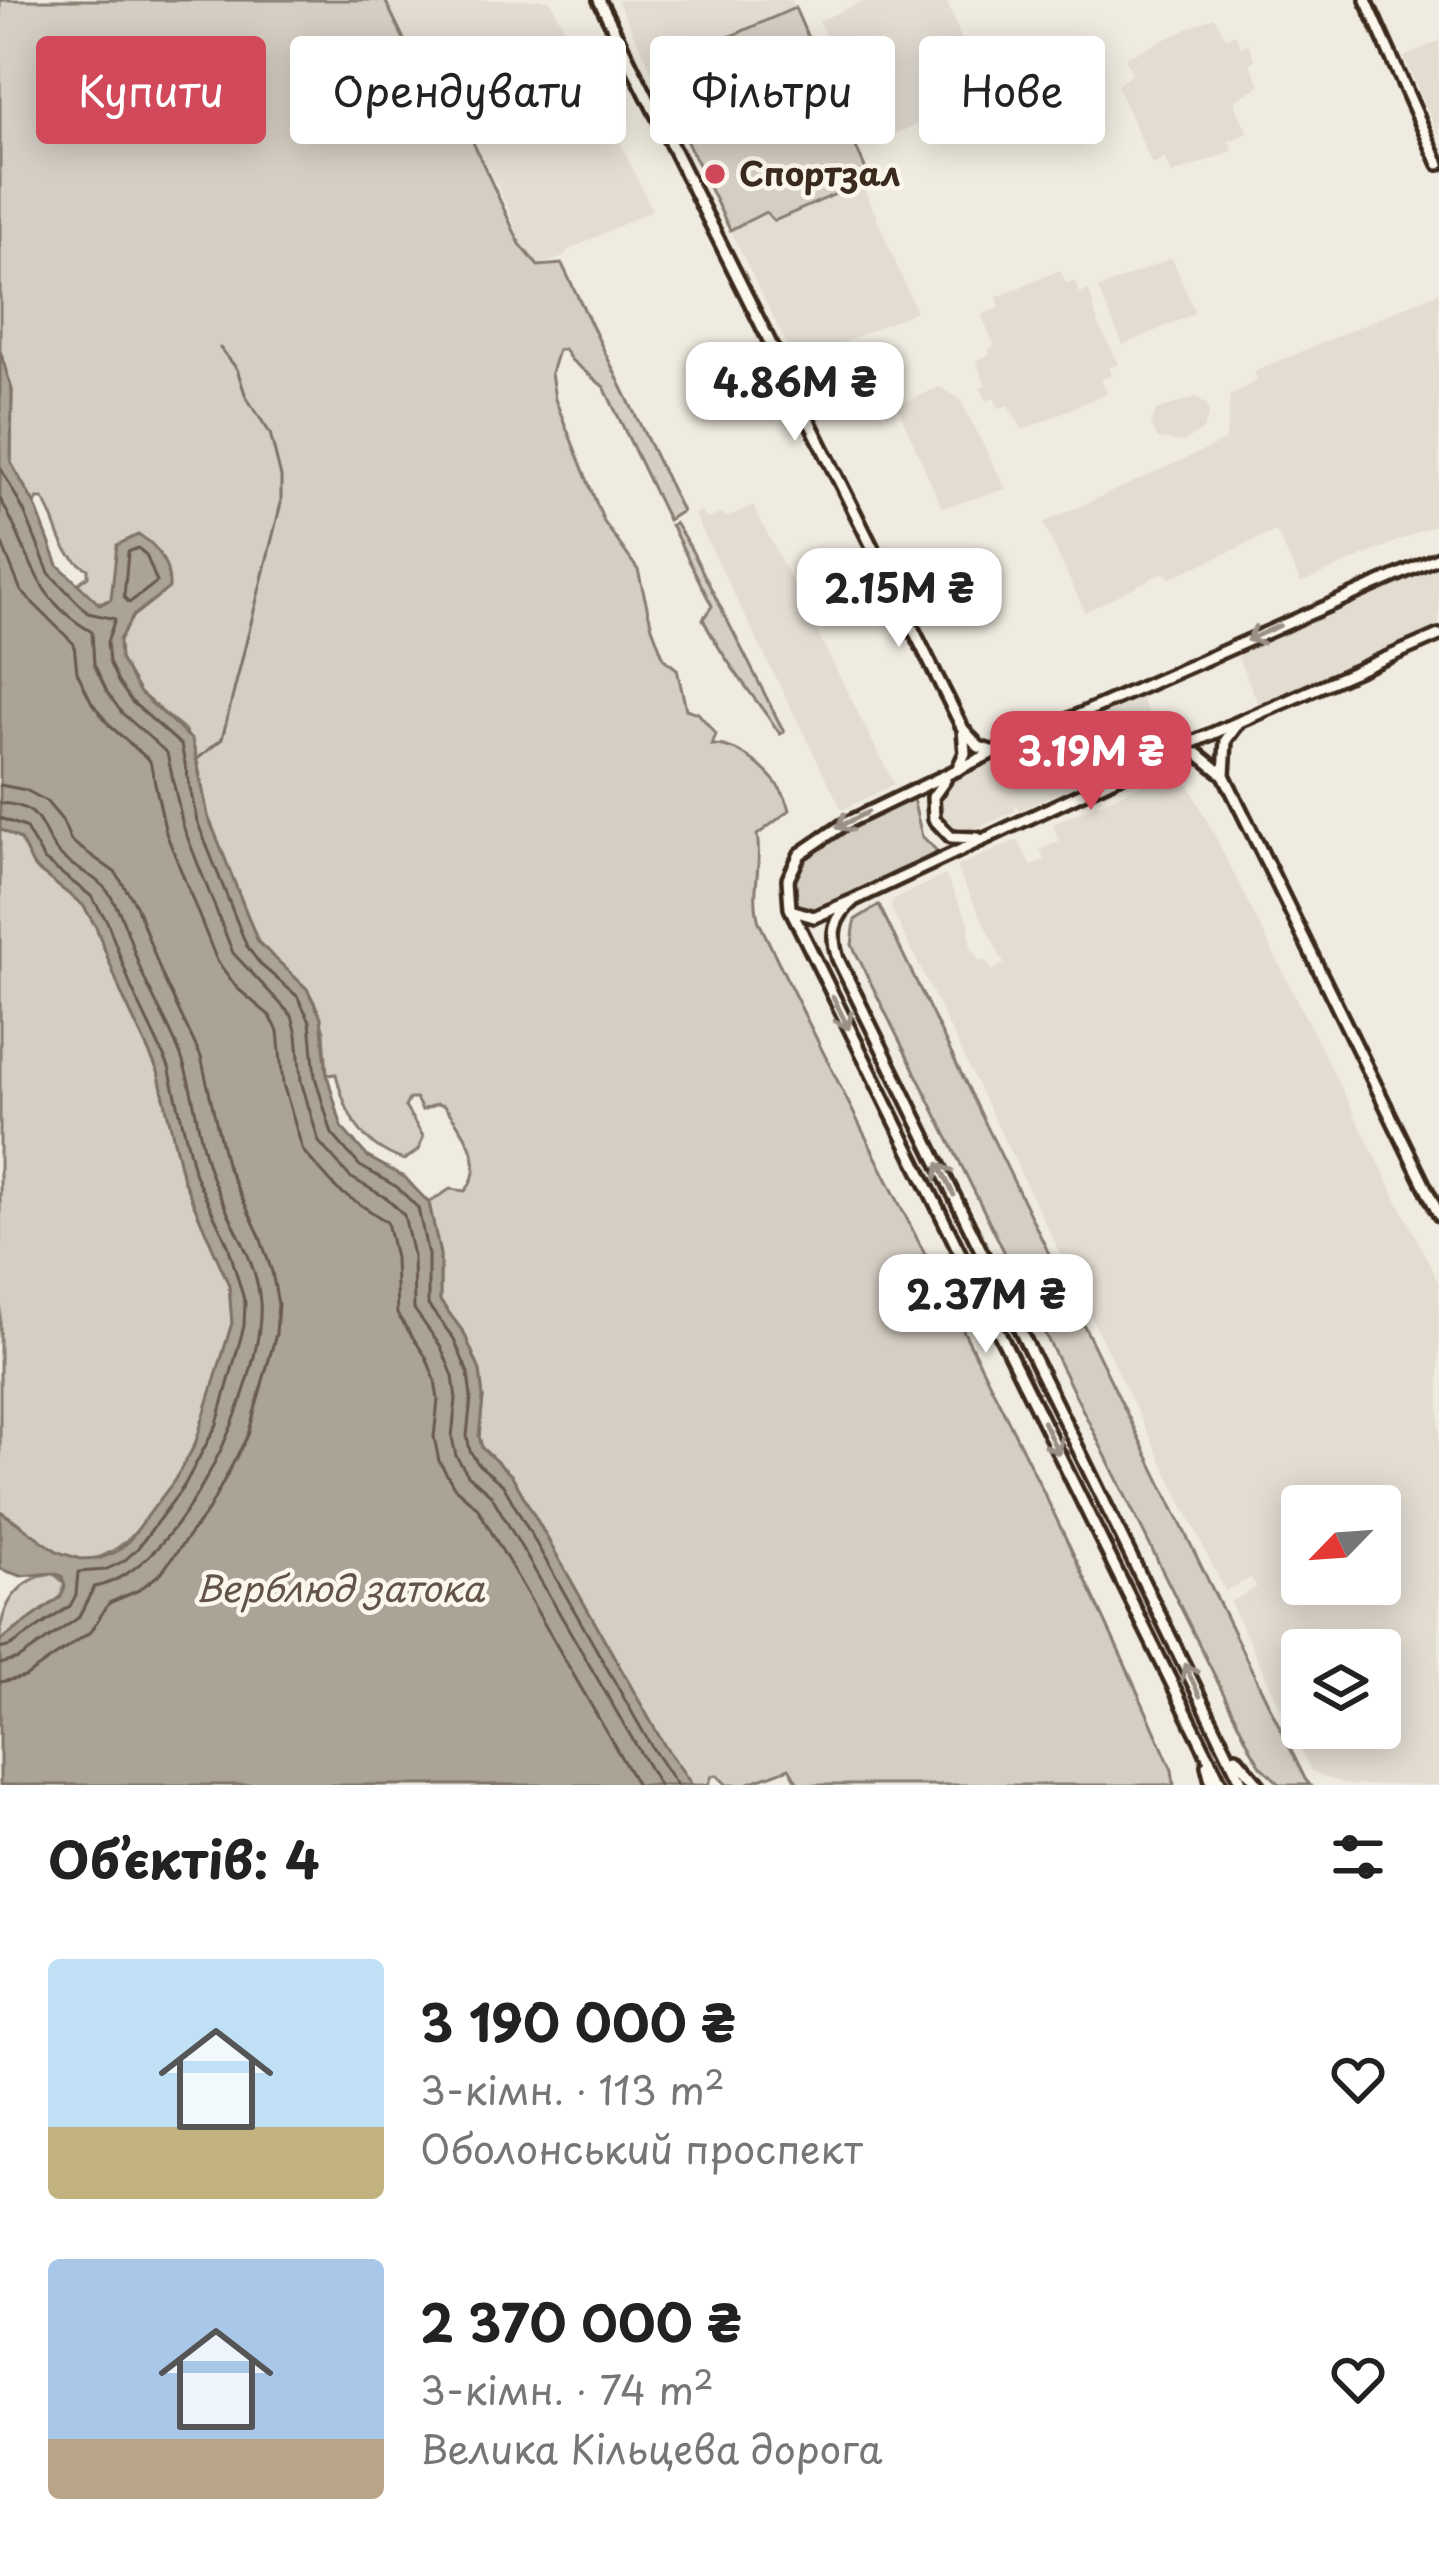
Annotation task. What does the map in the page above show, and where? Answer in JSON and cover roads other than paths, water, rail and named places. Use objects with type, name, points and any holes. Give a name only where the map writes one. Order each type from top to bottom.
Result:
[{"type":"main road","points":[[599,0],[963,729],[980,747],[994,752]]},
{"type":"main road","points":[[1366,0],[1439,164]]},
{"type":"main road","points":[[1222,1785],[790,908],[788,880],[806,848],[844,824],[994,752],[1439,556]]},
{"type":"main road","points":[[790,908],[814,917],[1174,750],[1439,635]]},
{"type":"main road","points":[[1224,775],[1226,740],[1241,722]]},
{"type":"main road","points":[[963,729],[965,753],[958,770],[937,788],[931,808],[945,834],[958,840],[989,836]]},
{"type":"main road","points":[[1174,750],[1200,755],[1224,775],[1439,1215]]},
{"type":"main road","points":[[854,900],[836,920],[838,959],[1243,1785]]},
{"type":"main road","points":[[1217,1730],[1259,1785]]},
{"type":"main road","points":[[1198,1736],[1212,1785]]},
{"type":"water","name":"Верблюд затока","points":[[0,351],[12,390],[11,463],[35,505],[58,565],[100,605],[111,599],[117,545],[138,535],[157,550],[165,564],[169,588],[133,616],[119,640],[120,659],[140,693],[192,740],[208,816],[258,942],[307,989],[321,1017],[327,1075],[342,1128],[368,1157],[404,1177],[429,1203],[440,1255],[440,1301],[464,1333],[480,1371],[482,1448],[512,1476],[664,1745],[692,1785],[0,1785],[0,1641],[61,1597],[65,1587],[62,1576],[53,1573],[21,1576],[0,1569],[0,1511],[58,1552],[80,1559],[116,1552],[174,1481],[195,1445],[232,1323],[229,1285],[183,1179],[158,1071],[96,927],[83,905],[34,867],[20,839],[0,829]]},
{"type":"waterway","points":[[196,760],[222,739],[281,503],[281,477],[270,433],[246,397],[237,369],[220,348]]},
{"type":"place","name":"Спортзал","points":[[715,174]]}]
